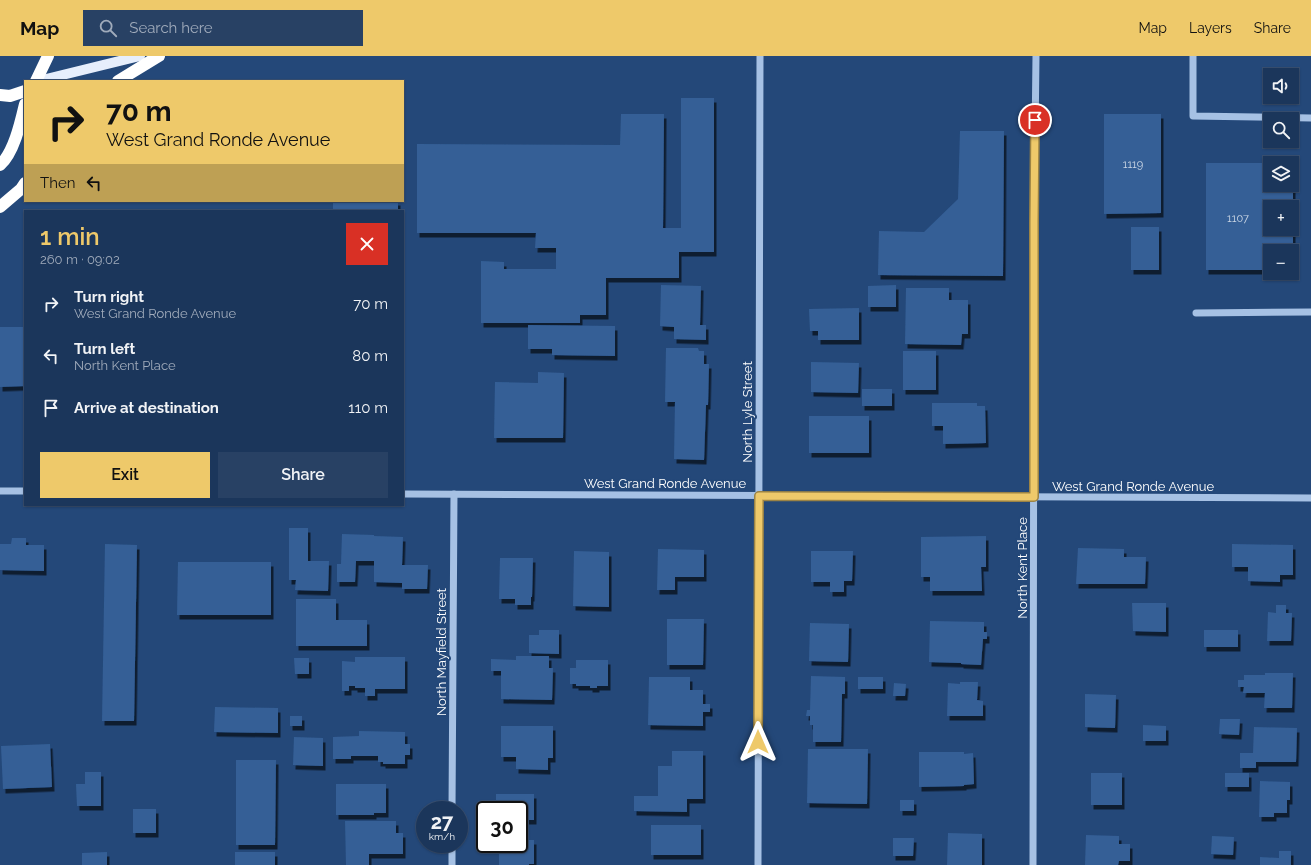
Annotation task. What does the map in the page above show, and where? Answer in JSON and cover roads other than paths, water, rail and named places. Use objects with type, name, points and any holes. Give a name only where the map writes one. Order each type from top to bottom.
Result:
[{"type":"highway","points":[[37,80],[48,56]]},
{"type":"highway","points":[[120,80],[159,56]]},
{"type":"highway","points":[[0,95],[10,96],[24,91]]},
{"type":"highway","points":[[0,165],[4,161],[18,132],[24,108]]},
{"type":"highway","points":[[0,207],[21,189],[24,184]]},
{"type":"main road","points":[[41,80],[140,56]]},
{"type":"street","name":"North Lyle Street","points":[[758,865],[760,56]]},
{"type":"street","name":"North Kent Place","points":[[1033,865],[1034,222],[1036,56]]},
{"type":"street","points":[[1193,56],[1193,116],[1311,118]]},
{"type":"street","points":[[1196,313],[1311,312]]},
{"type":"street","points":[[0,491],[24,491]]},
{"type":"street","name":"West Grand Ronde Avenue","points":[[404,494],[1311,498]]},
{"type":"street","name":"North Mayfield Street","points":[[452,801],[454,494]]},
{"type":"street","points":[[452,853],[452,865]]}]
